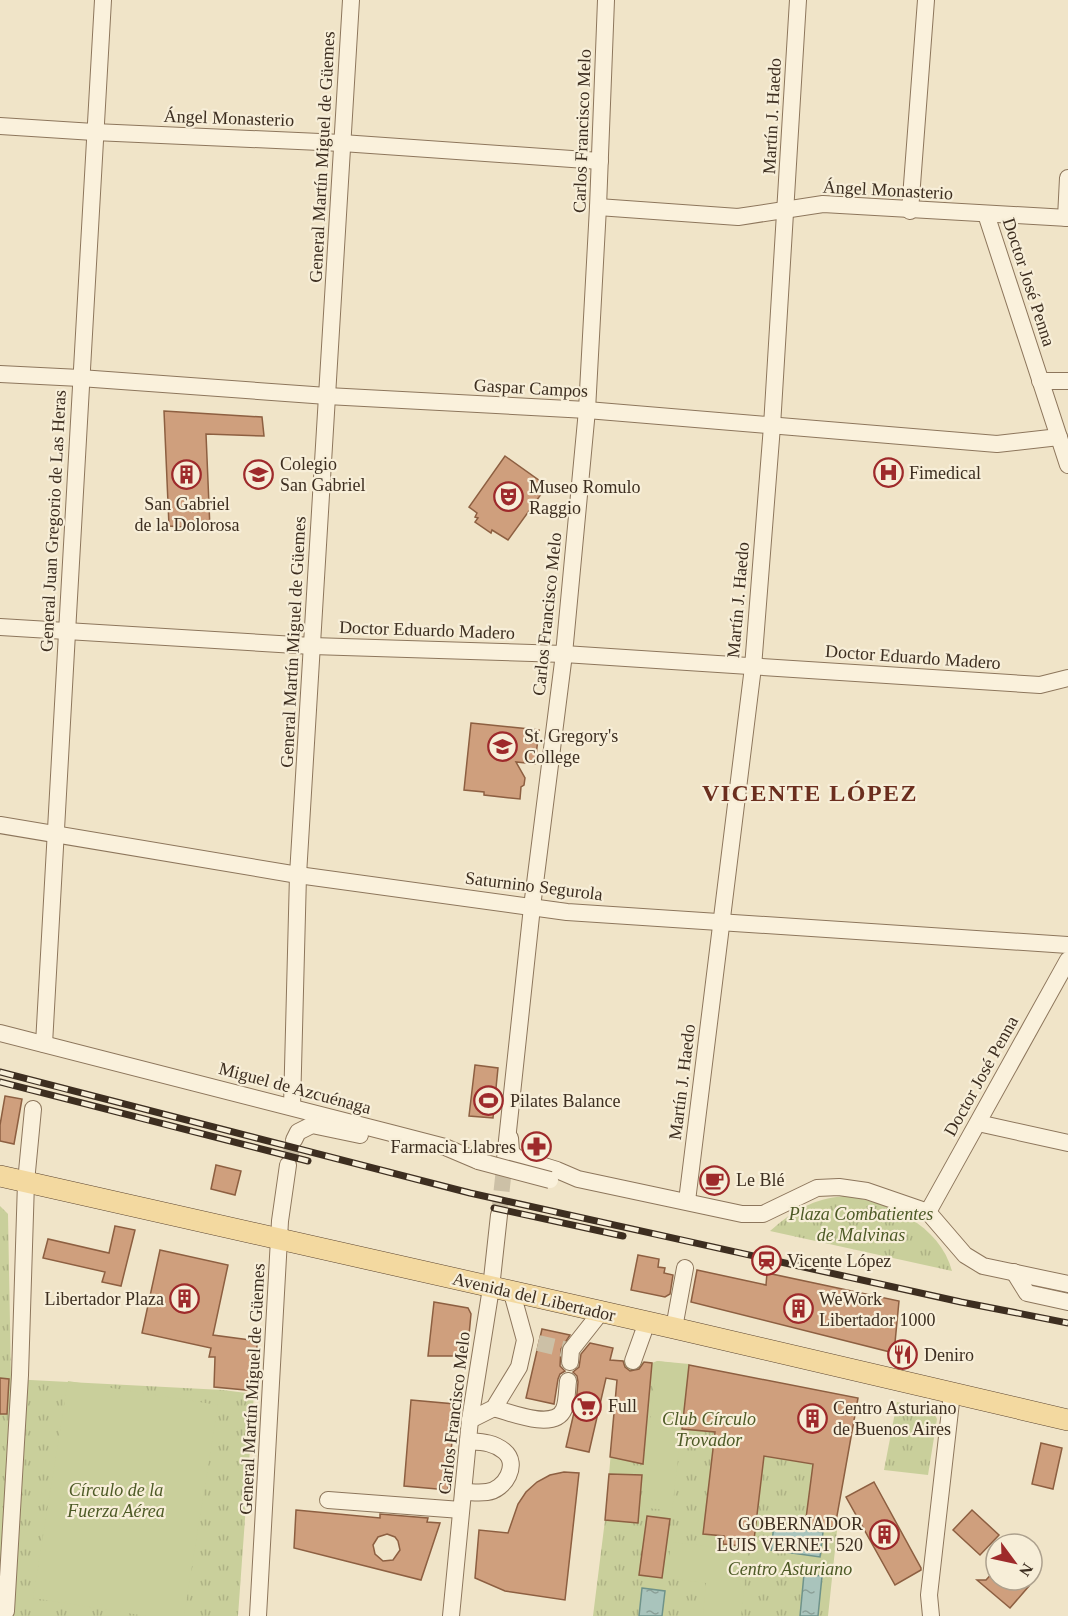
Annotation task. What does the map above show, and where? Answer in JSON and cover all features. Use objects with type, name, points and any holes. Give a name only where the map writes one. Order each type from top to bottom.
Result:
[{"type":"main road","name":"Avenida del Libertador","points":[[0,1176],[674,1328],[1068,1420]]},
{"type":"street","name":"General Juan Gregorio de Las Heras","points":[[44,1044],[103,0]]},
{"type":"street","name":"General Martín Miguel de Güemes","points":[[292,1107],[298,875],[351,0]]},
{"type":"street","name":"Carlos Francisco Melo","points":[[505,1159],[532,907],[564,654],[586,410],[598,207],[606,0]]},
{"type":"street","name":"Martín J. Haedo","points":[[687,1201],[753,667],[772,426],[798,0]]},
{"type":"street","points":[[910,211],[926,0]]},
{"type":"street","name":"Ángel Monasterio","points":[[0,126],[342,142],[600,161]]},
{"type":"street","points":[[1067,218],[1068,178]]},
{"type":"street","name":"Ángel Monasterio","points":[[598,207],[716,217],[759,216],[823,204],[910,211],[1067,218]]},
{"type":"street","name":"Doctor José Penna","points":[[986,214],[1068,465]]},
{"type":"street","name":"Gaspar Campos","points":[[0,374],[327,396],[586,410],[997,444],[1059,437]]},
{"type":"street","points":[[1040,381],[1068,381]]},
{"type":"street","name":"Doctor Eduardo Madero","points":[[0,627],[312,646],[564,654],[1040,684],[1055,683],[1068,678]]},
{"type":"street","name":"Saturnino Segurola","points":[[0,825],[298,875],[567,912],[1068,945]]},
{"type":"street","name":"Doctor José Penna","points":[[928,1212],[1068,960]]},
{"type":"street","name":"Miguel de Azcuénaga","points":[[0,1033],[446,1147],[478,1161],[550,1180],[578,1179]]},
{"type":"street","points":[[3,1616],[6,1611],[20,1375],[26,1182],[33,1109]]},
{"type":"street","points":[[978,1123],[1068,1143]]},
{"type":"street","points":[[294,1140],[298,1132],[312,1125],[358,1135],[377,1136],[391,1133]]},
{"type":"street","name":"Miguel de Azcuénaga","points":[[509,1128],[511,1151],[515,1157],[578,1179],[742,1214],[762,1214],[817,1188],[839,1187],[882,1195],[928,1212],[965,1254],[983,1266],[1068,1284]]},
{"type":"street","name":"General Martín Miguel de Güemes","points":[[258,1616],[281,1212],[288,1165]]},
{"type":"street","name":"Carlos Francisco Melo","points":[[451,1616],[470,1420],[499,1215]]},
{"type":"street","points":[[674,1328],[685,1268]]},
{"type":"street","points":[[1014,1272],[1027,1293],[1068,1302]]},
{"type":"street","points":[[470,1420],[494,1408],[519,1367],[531,1341],[512,1293]]},
{"type":"street","points":[[570,1354],[602,1312]]},
{"type":"street","points":[[633,1361],[646,1322]]},
{"type":"street","points":[[494,1408],[546,1421],[557,1418],[564,1410],[568,1381]]},
{"type":"street","points":[[931,1616],[928,1594],[952,1394]]},
{"type":"street","points":[[463,1492],[496,1490],[503,1484],[511,1467],[510,1459],[505,1452],[495,1445],[468,1441]]},
{"type":"street","points":[[328,1500],[461,1510]]},
{"type":"green space","name":"Plaza Combatientes de Malvinas","points":[[844,1196],[877,1203],[910,1218],[936,1241],[946,1255],[952,1271],[770,1231],[804,1207]]},
{"type":"green space","name":"Círculo de la Fuerza Aérea","points":[[0,1206],[8,1214],[11,1379],[223,1390],[254,1394],[238,1616],[0,1616]]},
{"type":"green space","points":[[619,1360],[689,1365],[858,1398],[835,1527],[837,1531],[828,1616],[593,1616],[605,1520]]},
{"type":"green space","points":[[657,1361],[689,1364],[672,1511],[641,1507]]},
{"type":"green space","points":[[68,1381],[218,1405],[184,1616],[146,1616],[33,1598]]},
{"type":"green space","points":[[897,1402],[932,1409],[937,1419],[928,1475],[884,1470]]},
{"type":"green space","points":[[671,1542],[748,1551],[741,1616],[703,1616],[706,1583],[667,1578]]},
{"type":"water","points":[[774,1525],[823,1532],[820,1557],[771,1550]]},
{"type":"water","points":[[804,1574],[822,1576],[818,1616],[800,1616]]},
{"type":"water","points":[[642,1588],[665,1591],[662,1616],[639,1616]]},
{"type":"building","name":"San Gabriel de la Dolorosa","points":[[164,411],[262,417],[264,436],[206,434],[210,529],[169,526]]},
{"type":"building","name":"Museo Romulo Raggio","points":[[505,456],[547,486],[508,540],[492,530],[491,533],[475,522],[478,518],[475,517],[477,513],[469,507]]},
{"type":"building","name":"St. Gregory's College","points":[[471,723],[539,730],[535,764],[516,762],[525,778],[524,785],[521,787],[520,799],[464,790]]},
{"type":"building","points":[[475,1065],[498,1068],[493,1118],[469,1116]]},
{"type":"building","points":[[5,1096],[22,1099],[14,1144],[0,1141]]},
{"type":"building","points":[[216,1165],[241,1171],[235,1195],[211,1189]]},
{"type":"building","points":[[115,1226],[135,1230],[121,1286],[102,1282],[105,1272],[43,1258],[48,1239],[109,1253]]},
{"type":"building","name":"Libertador Plaza","points":[[160,1250],[228,1265],[213,1335],[257,1341],[256,1391],[214,1387],[215,1357],[209,1357],[211,1348],[142,1333]]},
{"type":"building","points":[[638,1255],[659,1259],[658,1267],[665,1268],[664,1273],[673,1275],[670,1294],[665,1297],[631,1290]]},
{"type":"building","name":"WeWork Libertador 1000","points":[[697,1270],[766,1285],[767,1273],[899,1301],[894,1353],[691,1302]]},
{"type":"building","points":[[434,1302],[468,1308],[471,1314],[467,1356],[428,1356]]},
{"type":"building","points":[[542,1329],[570,1335],[561,1349],[560,1366],[565,1371],[558,1379],[554,1404],[526,1398]]},
{"type":"building","points":[[590,1343],[613,1348],[610,1360],[623,1361],[625,1367],[630,1371],[639,1369],[644,1362],[652,1363],[643,1464],[610,1457],[617,1380],[606,1378],[589,1452],[566,1447],[576,1404],[578,1382],[573,1372],[579,1367],[581,1354]]},
{"type":"building","points":[[689,1365],[858,1398],[835,1527],[805,1526],[813,1464],[764,1456],[754,1540],[751,1540],[750,1547],[723,1544],[724,1536],[703,1534],[715,1432],[682,1429]]},
{"type":"building","points":[[0,1378],[9,1379],[7,1414],[0,1414]]},
{"type":"building","points":[[411,1400],[455,1404],[448,1490],[404,1486]]},
{"type":"building","points":[[1041,1443],[1062,1448],[1053,1489],[1032,1484]]},
{"type":"building","points":[[564,1472],[579,1473],[565,1600],[505,1591],[475,1578],[479,1530],[508,1533],[518,1504],[526,1492],[537,1482],[550,1475]]},
{"type":"building","points":[[609,1474],[642,1475],[638,1523],[605,1520]]},
{"type":"building","name":"GOBERNADOR LUIS VERNET 520","points":[[874,1482],[921,1568],[895,1585],[846,1497]]},
{"type":"building","points":[[296,1510],[380,1518],[380,1514],[428,1518],[427,1522],[440,1523],[421,1580],[294,1548]],"holes":[[[387,1534],[395,1537],[400,1550],[393,1560],[383,1561],[375,1554],[373,1545],[378,1537]]]},
{"type":"building","points":[[972,1510],[996,1532],[984,1532],[984,1551],[980,1555],[953,1530]]},
{"type":"building","points":[[647,1516],[670,1519],[662,1578],[639,1575]]},
{"type":"building","points":[[991,1592],[1024,1592],[1010,1608]]},
{"type":"tunnel","points":[[288,1165],[294,1140]]},
{"type":"tunnel","points":[[499,1215],[505,1159]]},
{"type":"tunnel","points":[[538,1343],[568,1350]]},
{"type":"railway","points":[[0,1072],[470,1193],[961,1302],[1068,1323]]},
{"type":"railway","points":[[0,1082],[308,1161]]},
{"type":"railway","points":[[494,1208],[623,1236]]},
{"type":"place","name":"Fimedical","points":[[888,473]]},
{"type":"place","name":"Colegio San Gabriel","points":[[259,474]]},
{"type":"place","name":"San Gabriel de la Dolorosa","points":[[187,475]]},
{"type":"place","name":"Museo Romulo Raggio","points":[[508,497]]},
{"type":"place","name":"St. Gregory's College","points":[[503,746]]},
{"type":"place","name":"Pilates Balance","points":[[489,1101]]},
{"type":"place","name":"Farmacia Llabres","points":[[537,1147]]},
{"type":"place","name":"Le Blé","points":[[715,1180]]},
{"type":"place","name":"Vicente López","points":[[766,1261]]},
{"type":"place","name":"Libertador Plaza","points":[[185,1299]]},
{"type":"place","name":"WeWork Libertador 1000","points":[[798,1309]]},
{"type":"place","name":"Deniro","points":[[903,1355]]},
{"type":"place","name":"Full","points":[[587,1406]]},
{"type":"place","name":"Centro Asturiano de Buenos Aires","points":[[812,1418]]},
{"type":"place","name":"GOBERNADOR LUIS VERNET 520","points":[[884,1534]]},
{"type":"district","name":"VICENTE LÓPEZ","points":[[810,793]]},
{"type":"park label","name":"Club Círculo Trovador","points":[[709,1429]]},
{"type":"park label","name":"Centro Asturiano","points":[[790,1569]]}]
